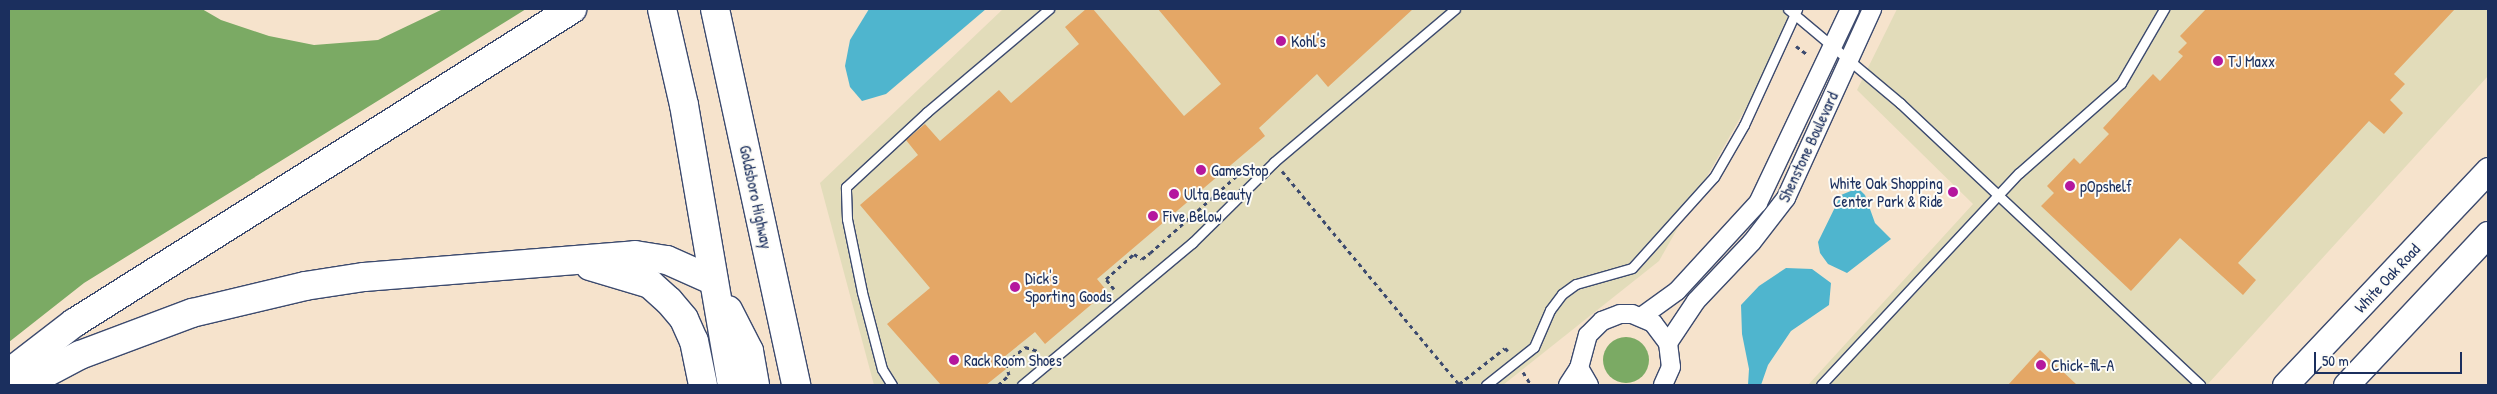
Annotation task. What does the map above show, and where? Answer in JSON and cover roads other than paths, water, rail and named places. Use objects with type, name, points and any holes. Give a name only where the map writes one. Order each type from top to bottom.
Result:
[{"type":"main road","points":[[9,372],[74,323],[572,9]]},
{"type":"main road","name":"Goldsboro Highway","points":[[715,9],[796,385]]},
{"type":"main road","points":[[664,15],[684,105],[732,385]]},
{"type":"main road","name":"White Oak Road","points":[[2285,385],[2488,170]]},
{"type":"main road","points":[[2346,385],[2488,234]]},
{"type":"main road","points":[[23,385],[80,355],[192,313],[305,286],[364,277],[635,255],[667,260],[714,281],[748,351],[755,385]]},
{"type":"main road","points":[[564,260],[650,284],[669,300],[684,320],[694,341],[703,385]]},
{"type":"street","name":"Shenstone Boulevard","points":[[1641,316],[1677,291],[1758,203],[1784,154],[1832,43],[1850,9]]},
{"type":"street","name":"Shenstone Boulevard","points":[[1668,343],[1696,301],[1752,242],[1786,198],[1872,9]]},
{"type":"street","points":[[1568,385],[1580,368],[1584,341],[1596,326],[1620,314],[1641,316],[1657,327],[1668,343],[1671,367],[1676,385]]},
{"type":"street","points":[[1664,385],[1671,367]]},
{"type":"street","points":[[1580,368],[1589,385]]},
{"type":"lane","points":[[892,385],[882,369],[862,292],[847,219],[846,187],[927,112],[1049,9]]},
{"type":"lane","points":[[1022,385],[1192,243],[1274,162],[1455,9]]},
{"type":"lane","points":[[1822,385],[2038,154],[2121,83],[2164,9]]},
{"type":"lane","points":[[1486,385],[1534,347],[1550,310],[1562,294],[1576,284],[1632,268],[1714,177],[1744,125],[1793,11],[1832,43],[2000,195],[2200,385]]},
{"type":"water","points":[[869,9],[986,9],[886,94],[862,101],[850,87],[845,66],[850,40]]},
{"type":"water","points":[[1858,188],[1865,195],[1875,223],[1891,239],[1847,273],[1828,264],[1820,253],[1818,242],[1841,195]]},
{"type":"water","points":[[1786,268],[1812,269],[1831,283],[1829,305],[1791,331],[1768,365],[1761,385],[1748,385],[1749,369],[1742,334],[1741,305],[1759,286]]},
{"type":"place","name":"Kohl's","points":[[1281,41]]},
{"type":"place","name":"TJ Maxx","points":[[2218,61]]},
{"type":"place","name":"GameStop","points":[[1201,170]]},
{"type":"place","name":"pOpshelf","points":[[2070,186]]},
{"type":"place","name":"White Oak Shopping Center Park & Ride","points":[[1953,192]]},
{"type":"place","name":"Ulta Beauty","points":[[1174,194]]},
{"type":"place","name":"Five Below","points":[[1153,216]]},
{"type":"place","name":"Dick's Sporting Goods","points":[[1015,287]]},
{"type":"place","name":"Rack Room Shoes","points":[[954,360]]},
{"type":"place","name":"Chick-fil-A","points":[[2041,365]]}]
